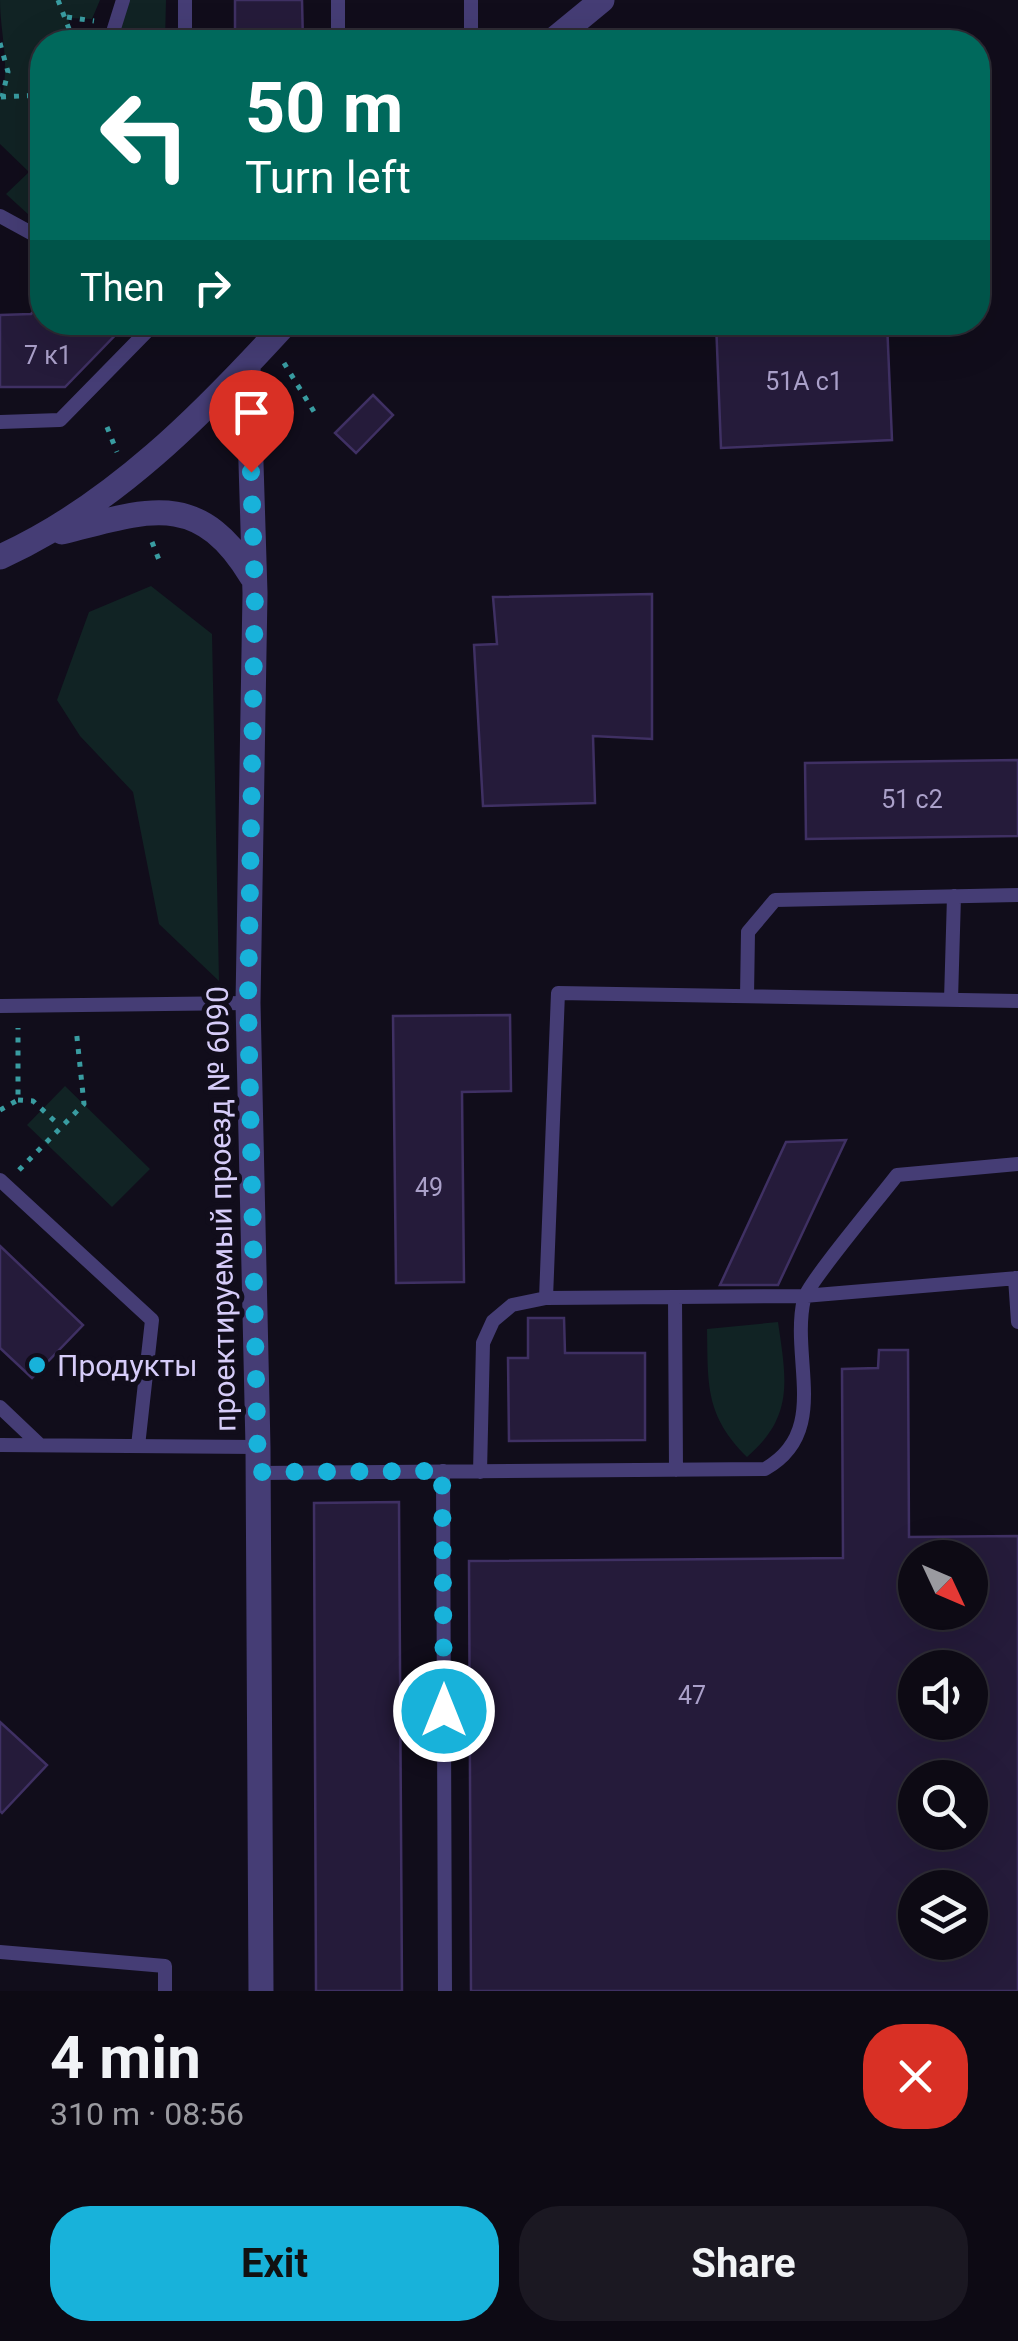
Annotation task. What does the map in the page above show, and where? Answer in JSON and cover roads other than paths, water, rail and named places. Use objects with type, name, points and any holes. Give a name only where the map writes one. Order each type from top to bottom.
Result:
[{"type":"street","points":[[566,30],[602,0]]},
{"type":"street","points":[[48,535],[126,479],[248,366],[275,335]]},
{"type":"street","name":"проектируемый проезд № 6090","points":[[248,366],[253,579],[248,1002],[258,1460],[261,1991]]},
{"type":"street","points":[[0,557],[48,535],[140,512],[189,516],[232,544],[253,579]]},
{"type":"lane","points":[[114,30],[123,0]]},
{"type":"lane","points":[[185,0],[185,30]]},
{"type":"lane","points":[[338,0],[338,30]]},
{"type":"lane","points":[[471,0],[471,30]]},
{"type":"lane","points":[[0,216],[30,232]]},
{"type":"lane","points":[[0,422],[60,420],[143,335]]},
{"type":"lane","points":[[747,996],[748,932],[775,900],[1018,895]]},
{"type":"lane","points":[[951,1000],[954,896]]},
{"type":"lane","points":[[546,1298],[558,992],[1018,1001]]},
{"type":"lane","points":[[0,1006],[248,1002]]},
{"type":"lane","points":[[0,1445],[138,1446],[258,1460],[442,1471],[765,1469],[793,1448],[804,1414],[804,1296],[897,1175],[1018,1164]]},
{"type":"lane","points":[[3,1182],[152,1320],[138,1446]]},
{"type":"lane","points":[[480,1472],[483,1342],[493,1322],[512,1305],[546,1298],[804,1296],[1016,1278],[1018,1322]]},
{"type":"lane","points":[[675,1297],[676,1470]]},
{"type":"lane","points":[[0,1407],[40,1445]]},
{"type":"lane","points":[[442,1471],[445,1991]]},
{"type":"lane","points":[[0,1952],[165,1966],[165,1991]]},
{"type":"place","name":"Продукты","points":[[37,1365]]}]
